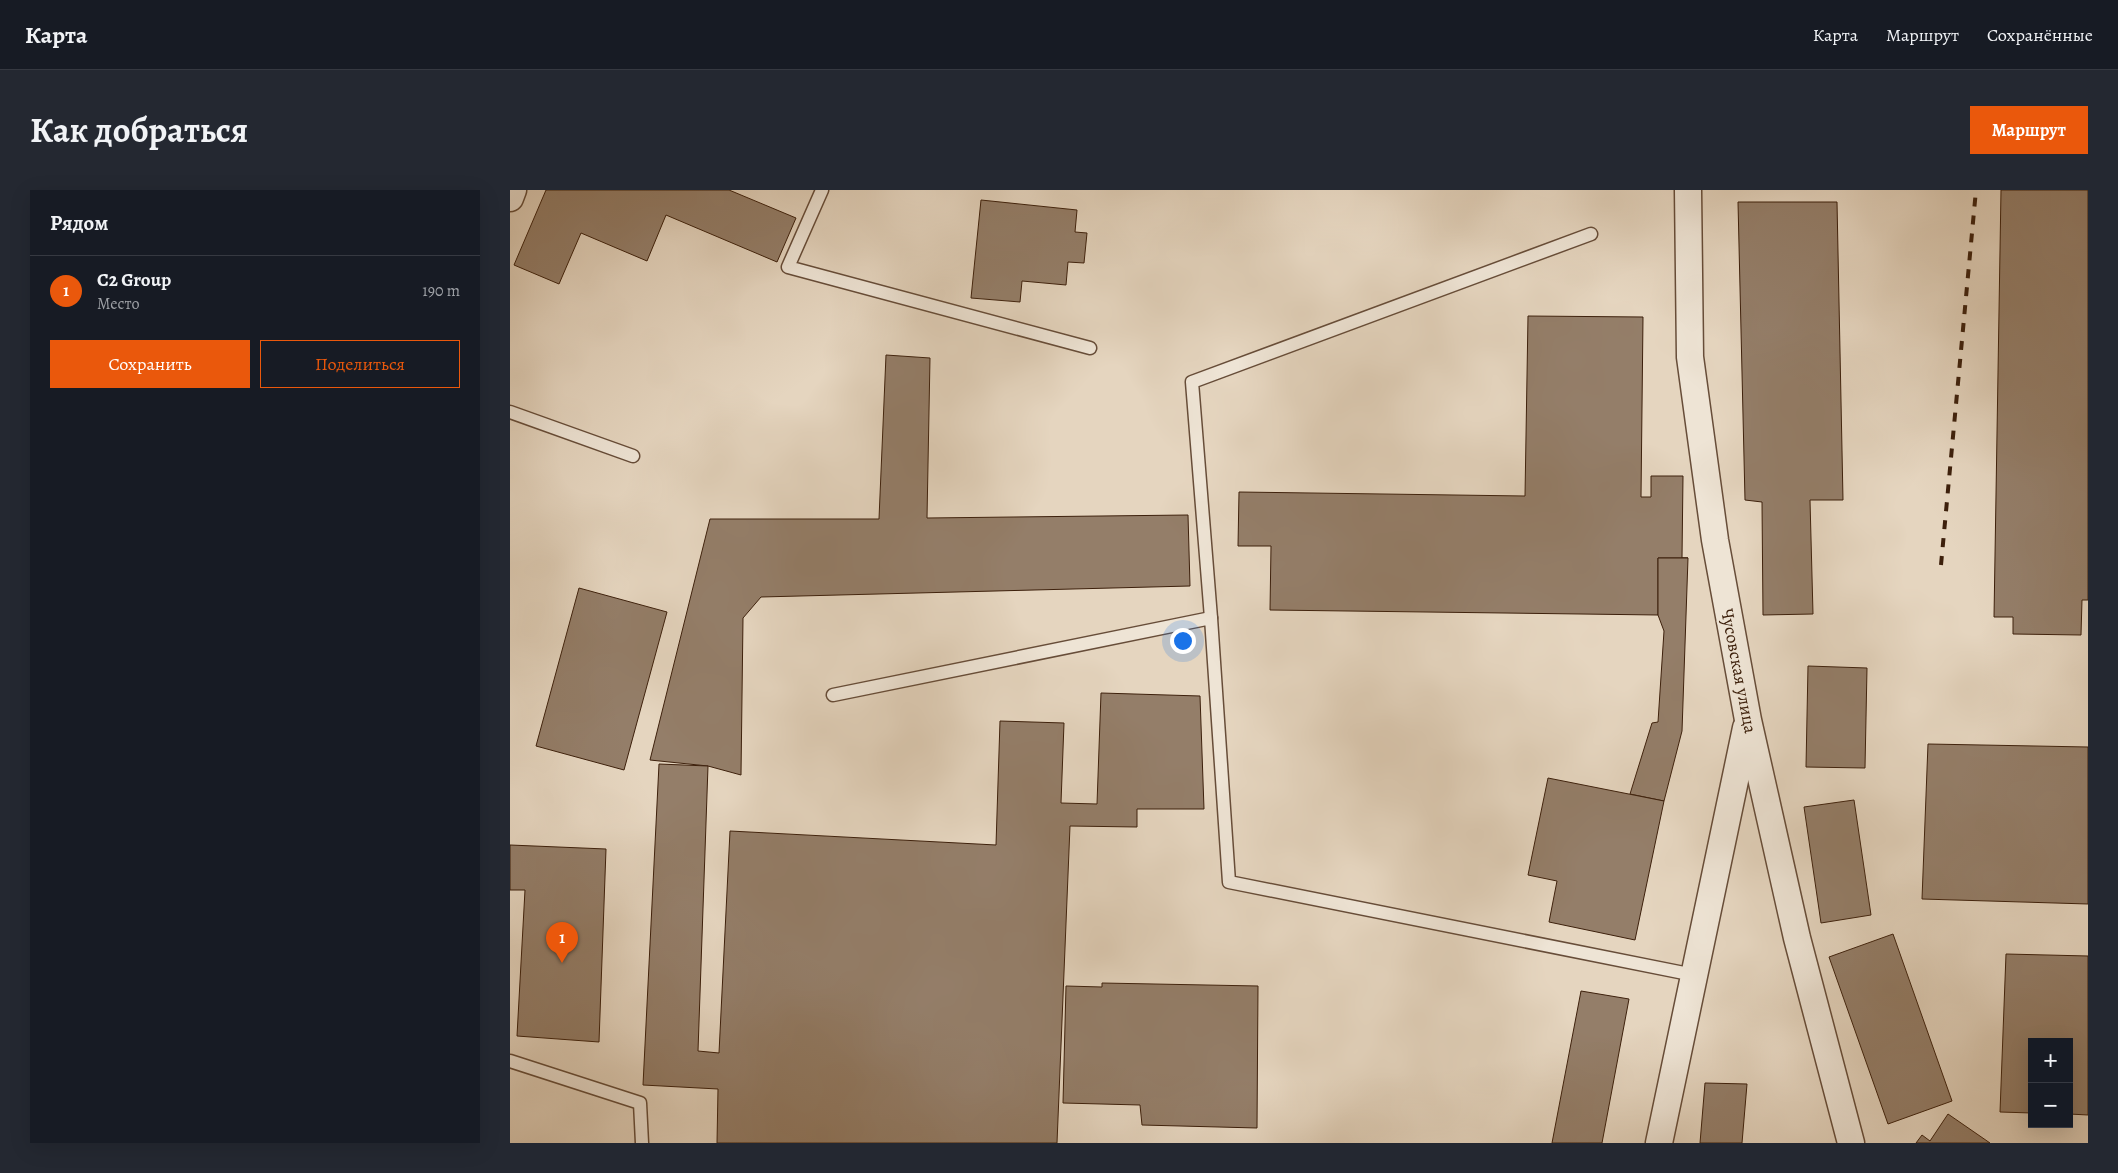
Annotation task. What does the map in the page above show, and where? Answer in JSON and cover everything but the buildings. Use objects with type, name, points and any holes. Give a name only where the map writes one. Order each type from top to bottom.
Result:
[{"type":"street","points":[[510,198],[514,190]]},
{"type":"street","name":"Чусовская улица","points":[[1688,190],[1690,356],[1715,540],[1748,720],[1797,938],[1851,1143]]},
{"type":"street","points":[[1659,1143],[1748,720]]},
{"type":"lane","points":[[822,190],[788,267],[1090,348]]},
{"type":"lane","points":[[1591,234],[1192,382],[1230,882],[1694,974]]},
{"type":"lane","points":[[510,412],[633,456]]},
{"type":"lane","points":[[833,694],[1211,618]]},
{"type":"lane","points":[[510,1061],[640,1103],[642,1143]]},
{"type":"railway","points":[[1941,565],[1976,190]]},
{"type":"place","name":"С2 Group","points":[[562,963]]}]
